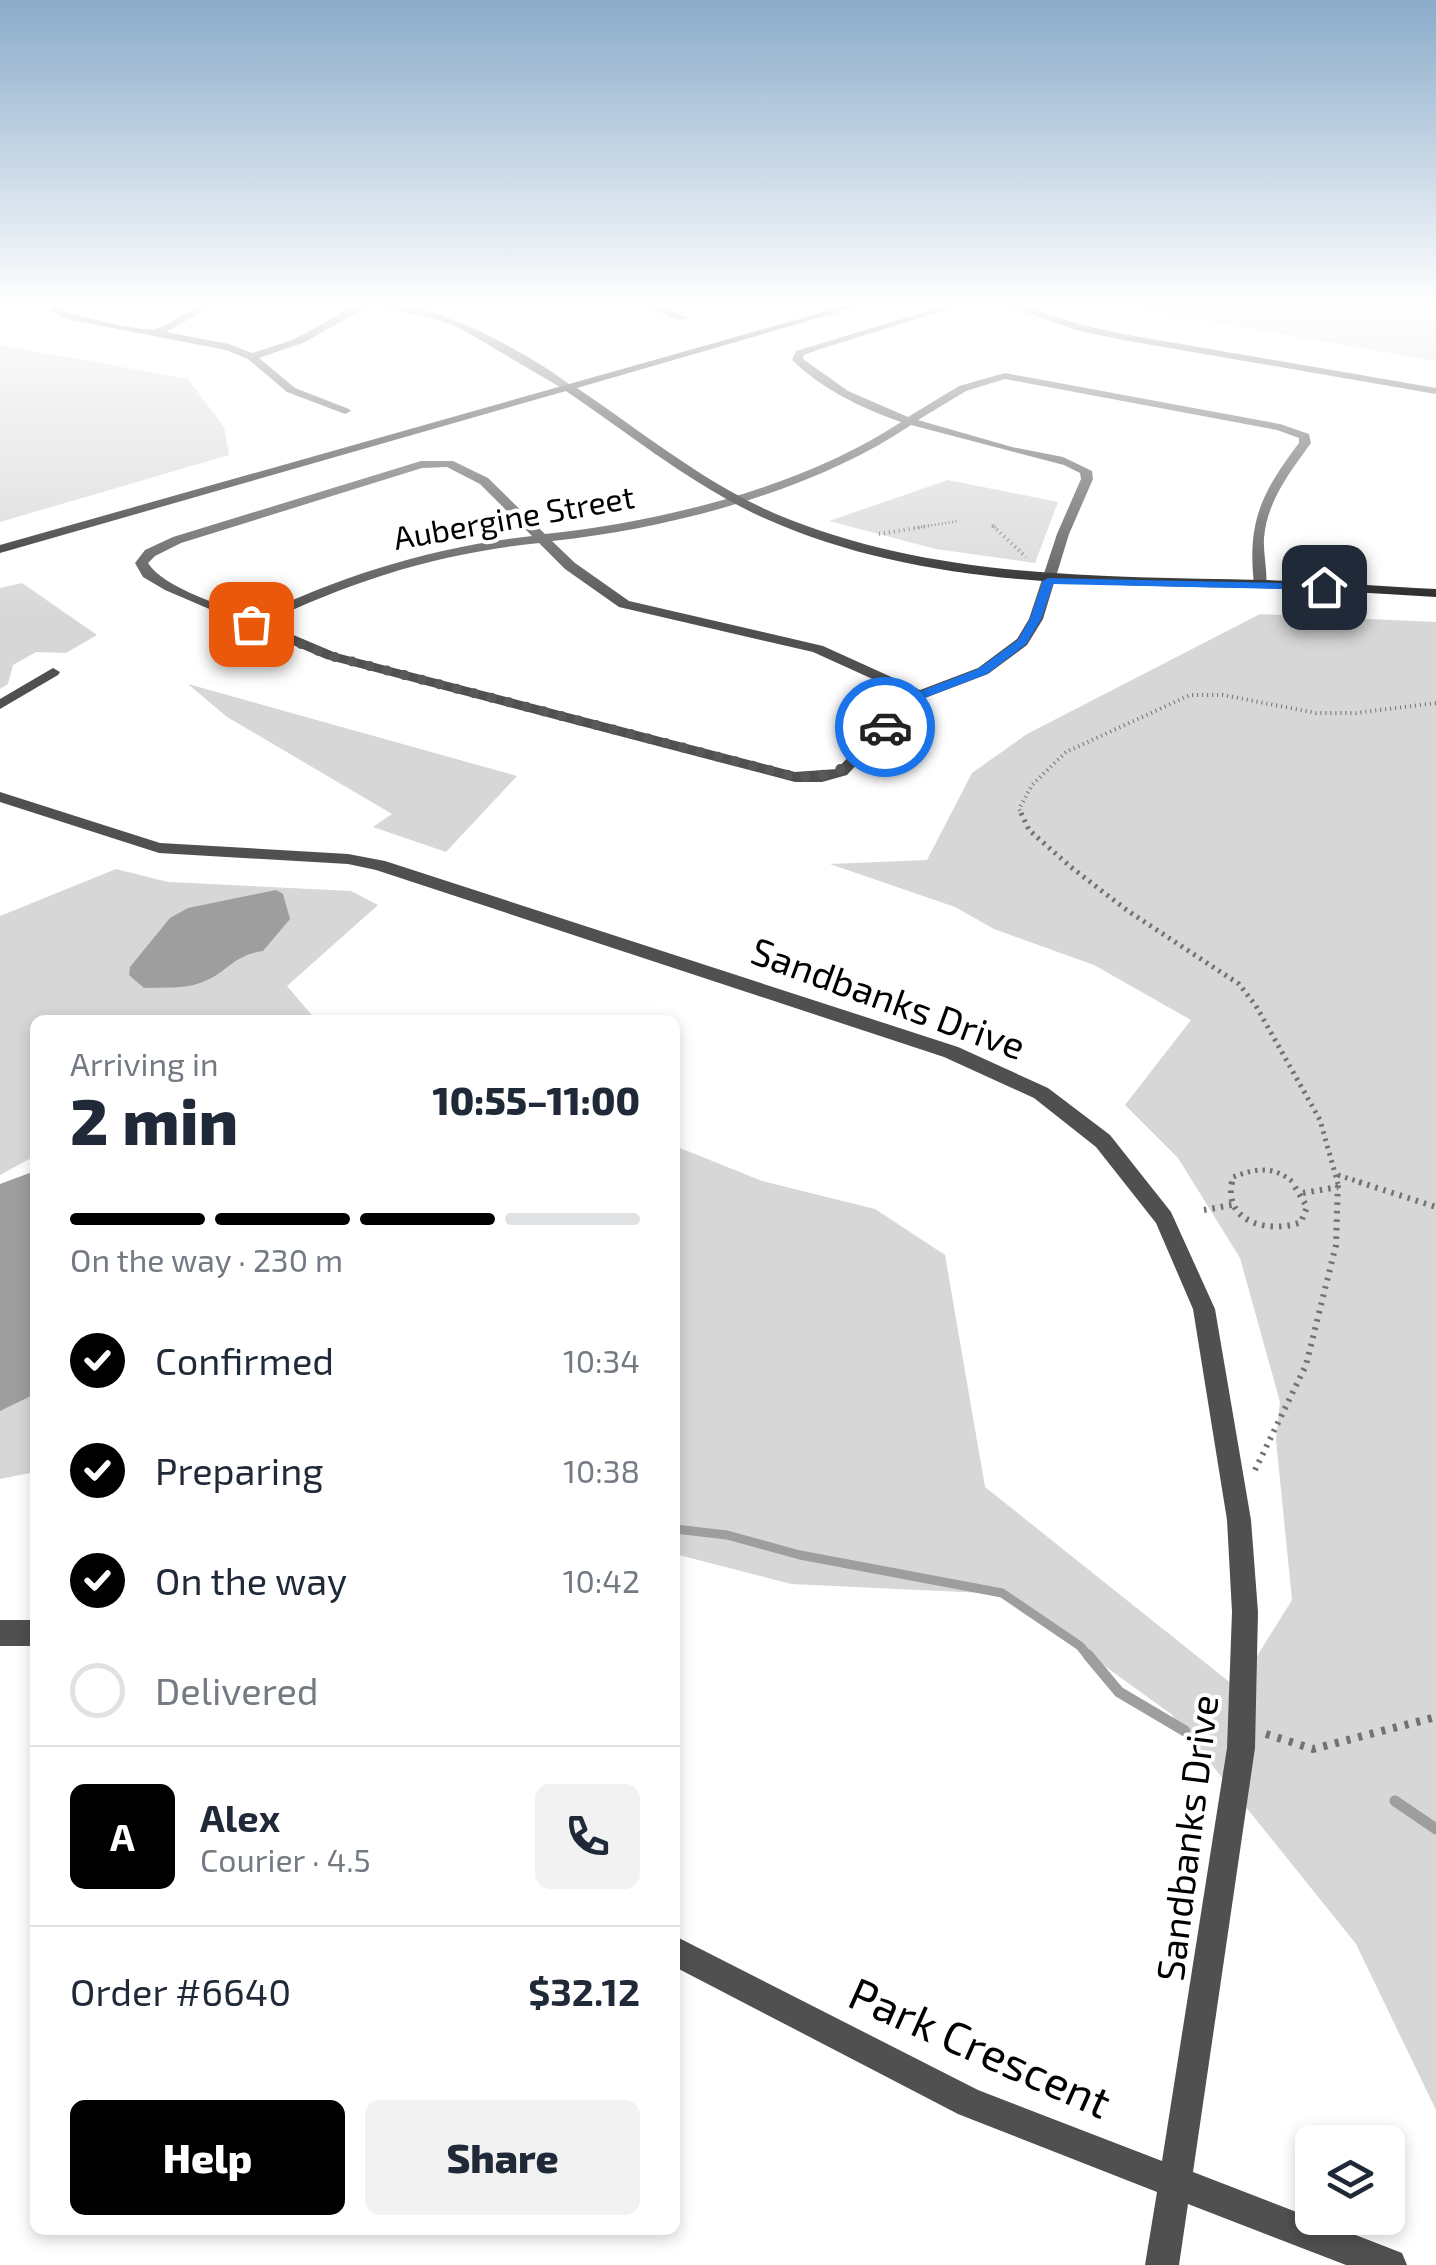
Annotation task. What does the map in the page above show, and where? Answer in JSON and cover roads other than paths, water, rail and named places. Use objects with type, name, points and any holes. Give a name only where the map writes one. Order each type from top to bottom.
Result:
[{"type":"main road","points":[[0,549],[491,410]]},
{"type":"main road","points":[[601,410],[766,514],[860,549],[969,572],[1048,581],[1261,584],[1436,592]]},
{"type":"street","points":[[884,410],[984,442],[1056,458],[1086,471],[1087,478],[1036,619],[1022,642],[982,672],[920,695],[901,709],[842,772],[822,777],[796,777],[331,656],[170,587],[148,574],[141,563],[150,553],[178,540],[421,465],[449,464],[484,481],[570,566],[624,604],[818,649],[920,695]]},
{"type":"street","name":"Aubergine Street","points":[[251,624],[300,600],[406,563],[452,551],[634,526],[734,496],[848,458],[929,410]]},
{"type":"street","name":"Aubergine Street","points":[[1184,410],[1296,431],[1304,436],[1305,443],[1269,491],[1257,523],[1261,584]]},
{"type":"street","points":[[0,704],[53,672]]},
{"type":"street","name":"Sandbanks Drive","points":[[0,797],[159,848],[348,859],[379,865],[952,1052],[1041,1093],[1103,1140],[1164,1218],[1204,1309],[1239,1520],[1245,1612],[1242,1726],[1176,2181]]},
{"type":"street","points":[[0,1633],[30,1632]]},
{"type":"street","name":"Park Crescent","points":[[680,1954],[969,2103],[1390,2265]]},
{"type":"street","points":[[1162,2265],[1176,2181]]},
{"type":"waterway","points":[[680,1530],[727,1535],[800,1555],[1002,1593],[1080,1646],[1090,1658]]},
{"type":"waterway","points":[[1088,1655],[1119,1692],[1185,1731]]},
{"type":"waterway","points":[[1395,1801],[1436,1829]]}]
